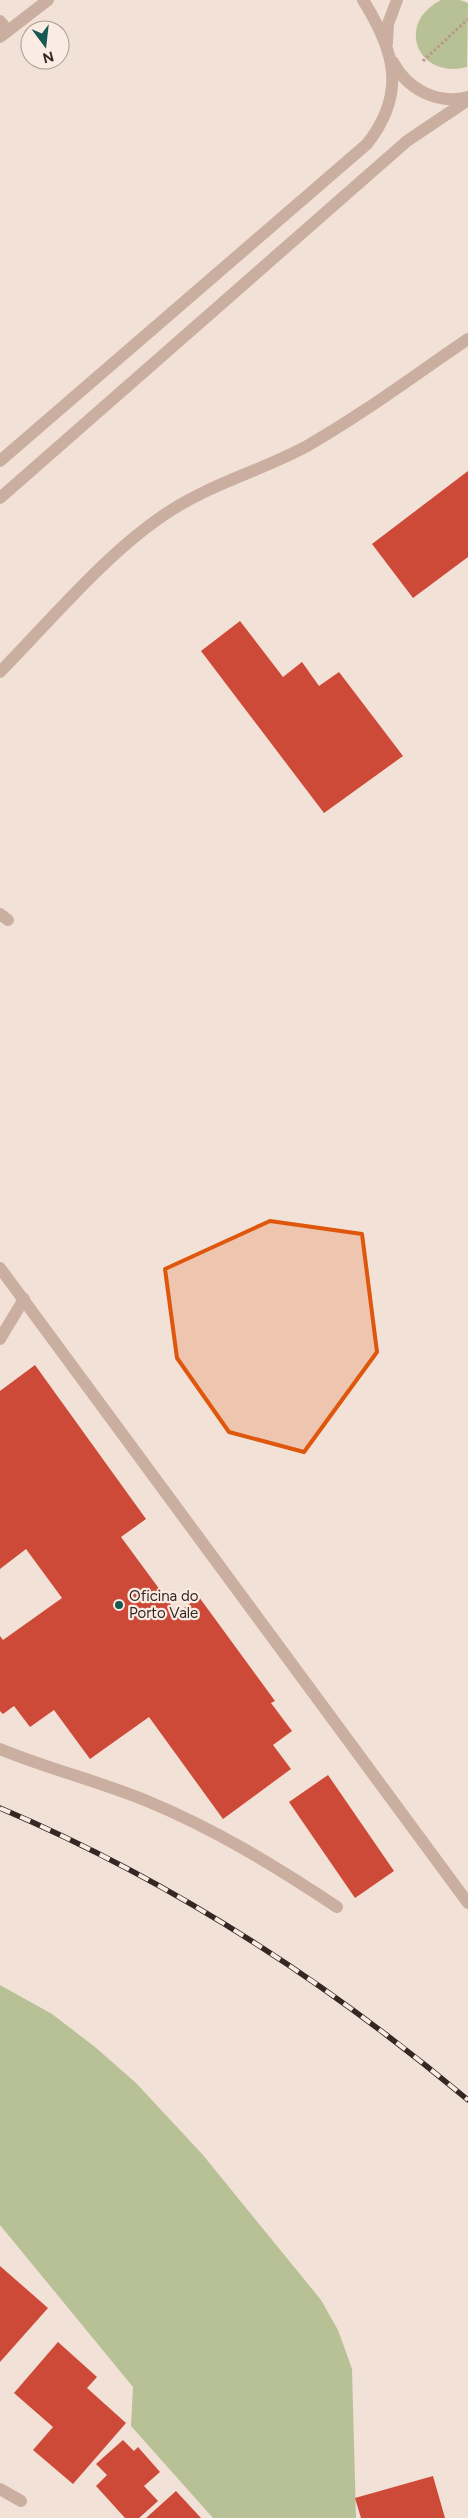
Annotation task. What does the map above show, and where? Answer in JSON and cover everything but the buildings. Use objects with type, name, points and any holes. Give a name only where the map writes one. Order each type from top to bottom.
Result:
[{"type":"lane","points":[[3,30],[48,0]]},
{"type":"lane","points":[[363,0],[380,30],[392,60],[404,79],[415,88],[438,98],[468,98]]},
{"type":"lane","points":[[0,461],[367,144],[378,129],[392,96],[392,60],[386,36],[391,11],[397,0]]},
{"type":"lane","points":[[0,498],[407,141],[468,98]]},
{"type":"lane","points":[[0,672],[104,566],[136,536],[170,511],[207,490],[307,446],[468,339]]},
{"type":"lane","points":[[0,1268],[468,1903]]},
{"type":"lane","points":[[0,1338],[24,1299]]},
{"type":"lane","points":[[0,1749],[108,1786],[194,1822],[291,1876],[337,1907]]},
{"type":"lane","points":[[0,2489],[21,2501]]},
{"type":"path","points":[[404,79],[468,19]]},
{"type":"highlighted area","points":[[270,1221],[362,1234],[377,1352],[304,1452],[229,1432],[177,1358],[165,1269]]},
{"type":"green space","points":[[441,0],[460,0],[468,3],[467,67],[450,69],[435,65],[425,58],[418,47],[416,35],[419,22],[427,10]]},
{"type":"green space","points":[[0,1985],[52,2014],[95,2047],[136,2083],[203,2155],[321,2300],[338,2330],[352,2369],[356,2518],[213,2518],[131,2426],[133,2387],[0,2225]]},
{"type":"railway","points":[[0,1808],[63,1836],[125,1867],[245,1937],[359,2015],[468,2100]]},
{"type":"place","name":"Oficina do Porto Vale","points":[[119,1605]]}]
